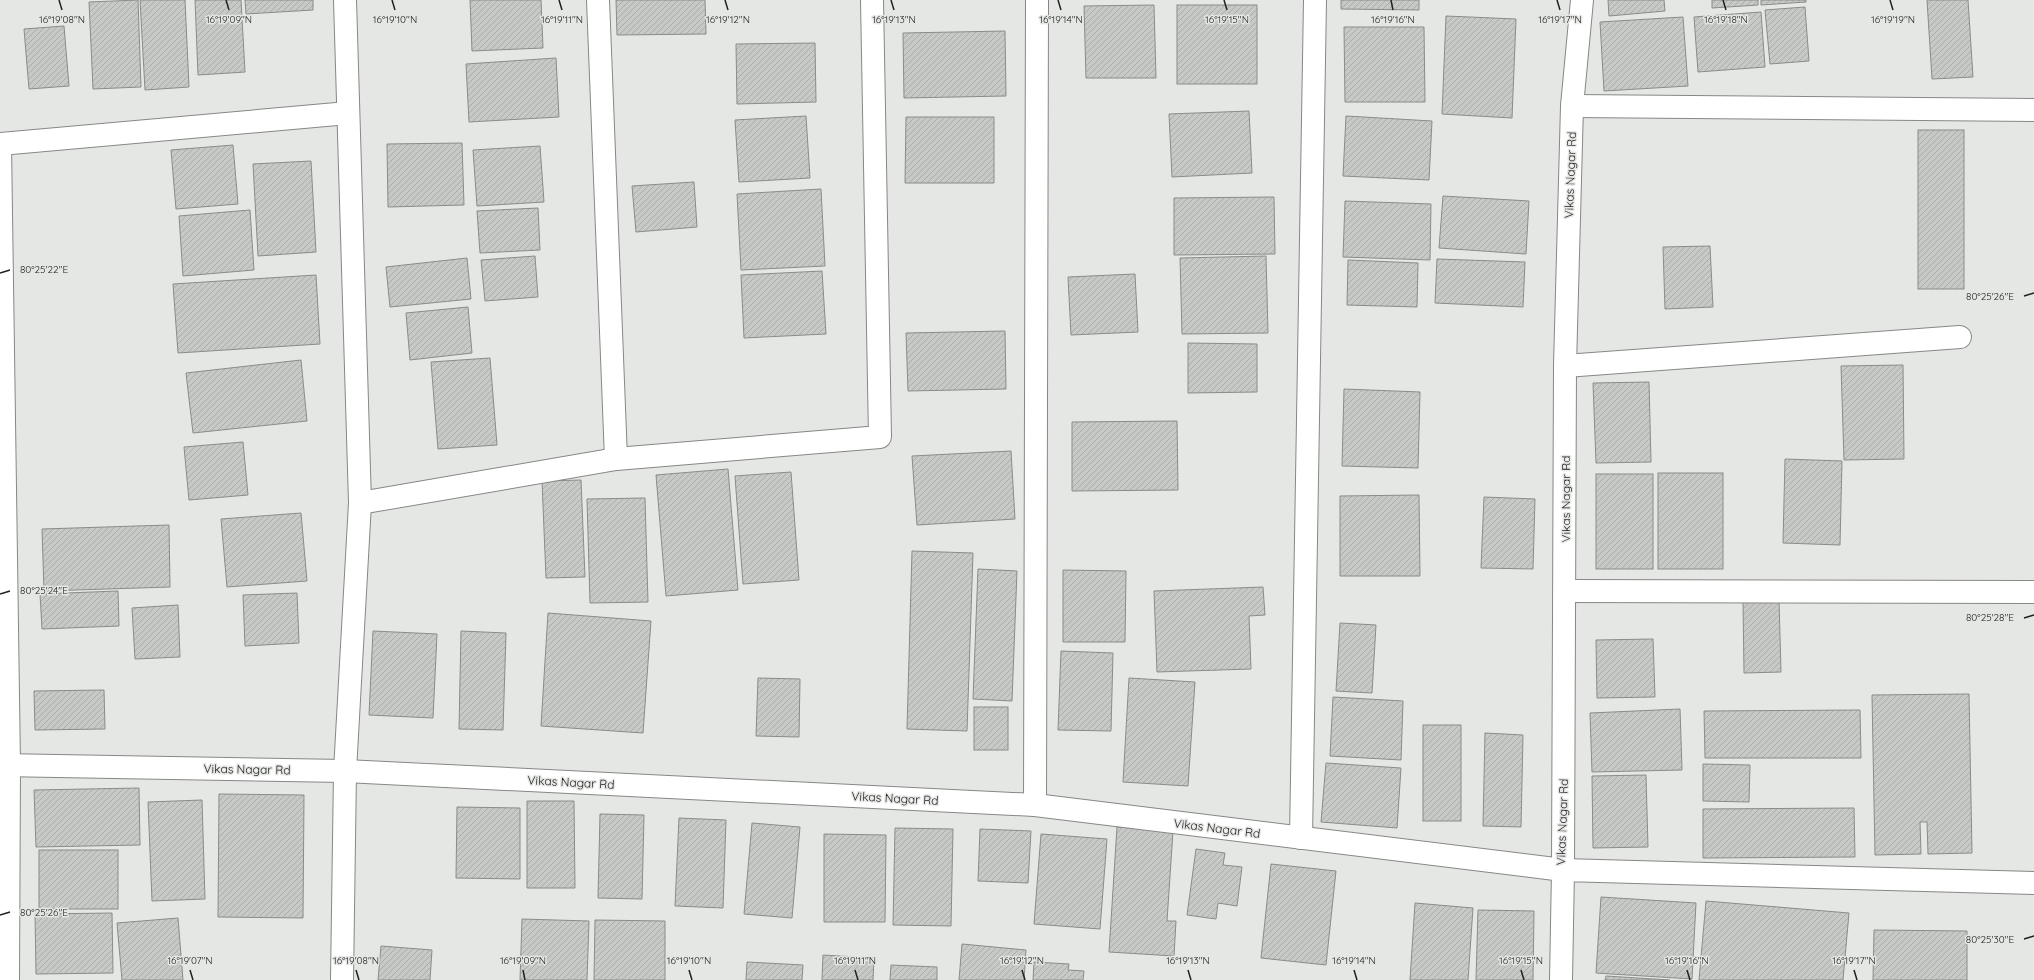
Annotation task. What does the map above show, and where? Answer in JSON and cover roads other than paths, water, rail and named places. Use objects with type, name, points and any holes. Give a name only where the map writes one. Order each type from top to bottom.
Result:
[{"type":"street","points":[[342,980],[345,771],[360,503],[346,0]]},
{"type":"street","points":[[598,0],[616,459]]},
{"type":"street","points":[[360,503],[616,459],[880,437],[872,0]]},
{"type":"street","points":[[1035,806],[1037,0]]},
{"type":"street","points":[[1301,838],[1315,0]]},
{"type":"street","name":"Vikas Nagar Rd","points":[[4,765],[345,771],[1035,806],[1563,870],[1565,366],[1572,106],[1582,0]]},
{"type":"street","points":[[1572,106],[2034,110]]},
{"type":"street","points":[[8,980],[4,765],[0,144],[348,112]]},
{"type":"street","points":[[1565,366],[1960,337]]},
{"type":"street","points":[[1565,591],[2034,592]]},
{"type":"street","points":[[1561,980],[1563,870],[2034,883]]}]
